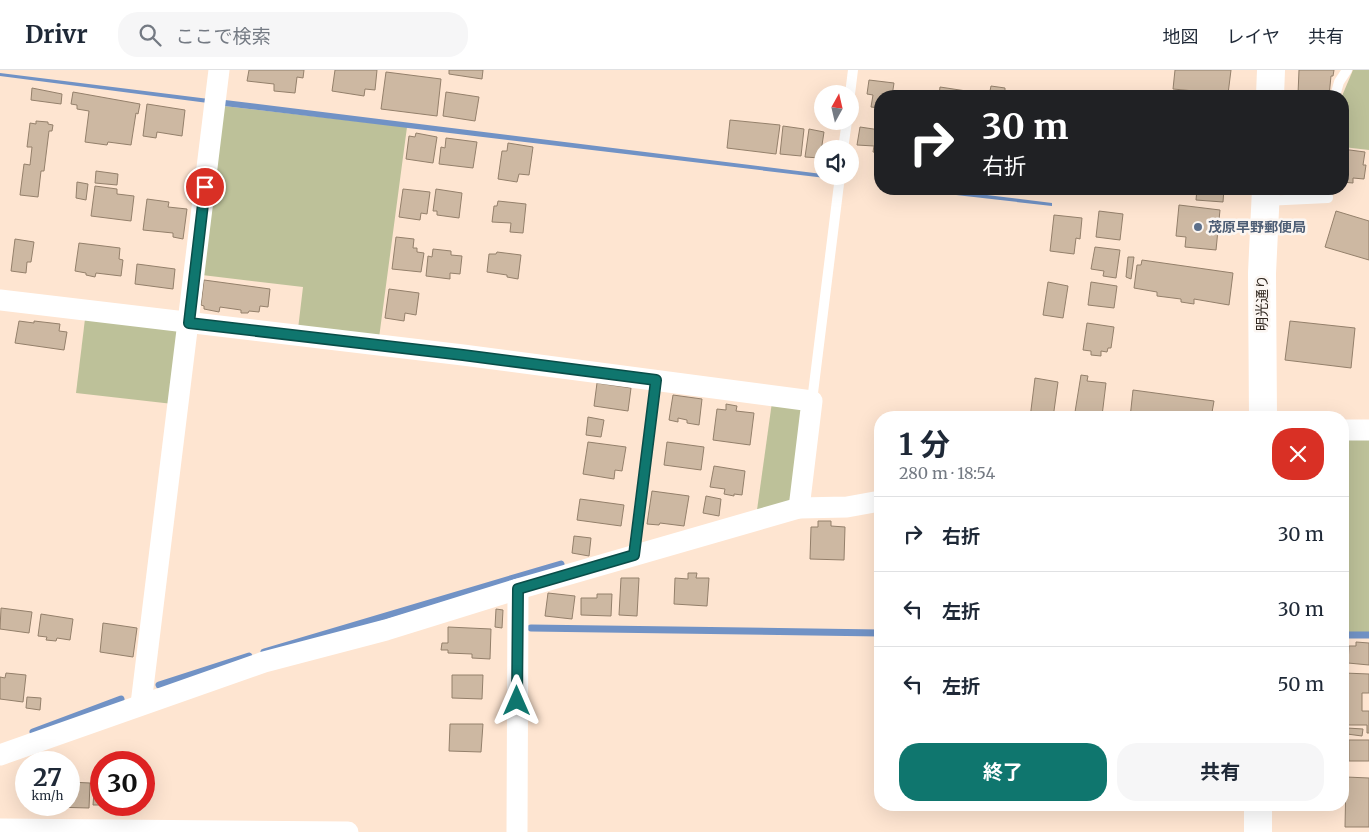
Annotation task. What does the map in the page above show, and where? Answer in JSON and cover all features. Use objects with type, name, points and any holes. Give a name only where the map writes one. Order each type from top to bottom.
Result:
[{"type":"street","points":[[141,704],[219,70]]},
{"type":"street","points":[[1270,90],[1271,70]]},
{"type":"street","name":"明光通り","points":[[1263,411],[1262,273],[1266,195]]},
{"type":"street","points":[[0,300],[463,355],[812,401],[799,508]]},
{"type":"street","points":[[1349,430],[1369,430]]},
{"type":"street","points":[[0,755],[264,662],[386,630],[634,555],[799,508],[848,508],[874,502]]},
{"type":"street","points":[[517,832],[518,589]]},
{"type":"street","points":[[1258,811],[1258,832]]},
{"type":"street","points":[[0,829],[348,832]]},
{"type":"lane","points":[[851,85],[853,70]]},
{"type":"lane","points":[[1337,90],[1347,70]]},
{"type":"lane","points":[[812,401],[839,185]]},
{"type":"lane","points":[[1266,195],[1328,198],[1328,195]]},
{"type":"lane","points":[[634,555],[656,380]]},
{"type":"green space","points":[[1353,70],[1369,70],[1369,150],[1349,148],[1349,90],[1345,90]]},
{"type":"green space","points":[[224,106],[407,127],[379,338],[298,329],[303,287],[202,275]]},
{"type":"green space","points":[[85,319],[182,330],[173,404],[76,393]]},
{"type":"green space","points":[[772,402],[802,406],[795,501],[757,510]]},
{"type":"green space","points":[[1349,436],[1369,436],[1369,635],[1349,635]]},
{"type":"water","points":[[0,73],[209,99],[208,103],[0,76]]},
{"type":"water","points":[[225,100],[814,173],[814,177],[224,106]]},
{"type":"water","points":[[956,195],[986,195],[1052,203],[1052,206]]},
{"type":"building","points":[[249,70],[304,70],[303,78],[297,77],[295,93],[274,91],[274,84],[247,81]]},
{"type":"building","points":[[335,70],[377,70],[375,90],[365,89],[364,96],[332,91]]},
{"type":"building","points":[[449,70],[483,70],[482,79],[449,74]]},
{"type":"building","points":[[1175,70],[1231,70],[1228,90],[1173,89]]},
{"type":"building","points":[[1299,70],[1334,70],[1333,76],[1331,76],[1330,90],[1298,90]]},
{"type":"building","points":[[386,72],[441,79],[437,116],[381,109]]},
{"type":"building","points":[[869,80],[894,83],[893,90],[874,90],[874,107],[871,107],[873,95],[867,94]]},
{"type":"building","points":[[991,86],[1005,88],[1005,90],[990,90]]},
{"type":"building","points":[[940,87],[960,90],[940,90]]},
{"type":"building","points":[[32,88],[62,94],[61,104],[31,100]]},
{"type":"building","points":[[73,92],[140,104],[138,114],[136,113],[131,145],[108,142],[107,145],[85,142],[89,111],[77,109],[77,105],[71,104]]},
{"type":"building","points":[[446,92],[479,97],[475,121],[443,116]]},
{"type":"building","points":[[147,104],[185,110],[182,136],[157,132],[156,138],[143,136]]},
{"type":"building","points":[[730,120],[780,125],[776,154],[727,148]]},
{"type":"building","points":[[36,121],[48,122],[48,124],[53,125],[52,131],[49,131],[44,171],[41,171],[38,197],[20,195],[24,164],[30,165],[32,147],[27,147],[30,123],[36,124]]},
{"type":"building","points":[[783,126],[804,129],[801,156],[780,154]]},
{"type":"building","points":[[860,127],[874,129],[874,146],[859,145]]},
{"type":"building","points":[[809,129],[824,132],[823,140],[814,140],[814,158],[805,157]]},
{"type":"building","points":[[416,133],[437,137],[433,163],[406,159],[409,136],[415,137]]},
{"type":"building","points":[[446,138],[477,142],[473,168],[439,164],[441,147],[445,148]]},
{"type":"building","points":[[508,143],[533,147],[529,175],[519,174],[517,182],[498,179],[502,151],[507,151]]},
{"type":"building","points":[[1349,150],[1365,152],[1363,165],[1366,165],[1364,179],[1353,178],[1353,183],[1349,183]]},
{"type":"building","points":[[96,171],[118,174],[117,185],[95,183]]},
{"type":"building","points":[[77,182],[88,184],[86,200],[76,198]]},
{"type":"building","points":[[95,186],[117,189],[117,194],[134,196],[131,221],[91,216]]},
{"type":"building","points":[[403,189],[430,192],[427,214],[421,213],[420,220],[399,217]]},
{"type":"building","points":[[436,189],[462,193],[459,218],[437,215],[437,211],[433,211]]},
{"type":"building","points":[[1196,195],[1224,195],[1223,202],[1196,200]]},
{"type":"building","points":[[147,199],[169,202],[168,207],[187,209],[183,239],[173,237],[173,233],[143,230]]},
{"type":"building","points":[[498,201],[526,204],[523,233],[510,232],[511,223],[492,222],[494,206],[497,206]]},
{"type":"building","points":[[1179,205],[1220,210],[1216,250],[1185,247],[1186,237],[1176,236]]},
{"type":"building","points":[[1099,211],[1123,214],[1120,240],[1096,237]]},
{"type":"building","points":[[1336,211],[1369,221],[1369,260],[1325,247]]},
{"type":"building","points":[[1054,215],[1082,218],[1080,239],[1076,238],[1074,254],[1050,251]]},
{"type":"building","points":[[396,237],[414,239],[413,248],[417,248],[417,252],[424,253],[421,272],[392,269]]},
{"type":"building","points":[[15,239],[34,242],[31,262],[27,262],[26,273],[11,271]]},
{"type":"building","points":[[79,243],[120,248],[119,259],[123,260],[121,276],[96,273],[95,277],[75,271]]},
{"type":"building","points":[[1095,247],[1120,250],[1116,278],[1103,276],[1104,271],[1091,269]]},
{"type":"building","points":[[433,249],[451,251],[451,255],[462,256],[460,274],[450,273],[450,279],[426,276],[428,256],[432,257]]},
{"type":"building","points":[[497,252],[521,255],[518,279],[487,272],[489,254],[496,254]]},
{"type":"building","points":[[1128,257],[1134,257],[1131,279],[1126,277]]},
{"type":"building","points":[[1142,260],[1233,273],[1229,305],[1194,299],[1194,304],[1181,302],[1181,299],[1157,296],[1157,292],[1134,288],[1137,265],[1141,265]]},
{"type":"building","points":[[137,264],[175,269],[173,289],[135,284]]},
{"type":"building","points":[[204,280],[270,289],[268,307],[260,306],[259,312],[249,311],[248,313],[220,307],[219,312],[204,309],[204,306],[201,305]]},
{"type":"building","points":[[1048,282],[1068,286],[1063,318],[1043,315]]},
{"type":"building","points":[[1091,282],[1117,286],[1114,308],[1088,305]]},
{"type":"building","points":[[389,289],[419,293],[416,315],[405,313],[404,321],[385,318]]},
{"type":"building","points":[[19,321],[60,324],[59,331],[67,332],[64,350],[15,343]]},
{"type":"building","points":[[1290,321],[1355,328],[1351,368],[1285,360]]},
{"type":"building","points":[[1087,323],[1114,327],[1111,348],[1108,348],[1107,352],[1101,351],[1101,356],[1091,355],[1091,351],[1083,350]]},
{"type":"building","points":[[1081,375],[1088,376],[1087,381],[1106,383],[1103,411],[1075,411]]},
{"type":"building","points":[[1035,378],[1058,382],[1054,411],[1031,411]]},
{"type":"building","points":[[597,383],[631,388],[628,411],[594,406]]},
{"type":"building","points":[[1133,390],[1214,401],[1212,411],[1131,411]]},
{"type":"building","points":[[673,395],[702,399],[699,425],[687,423],[687,420],[678,418],[678,422],[669,420]]},
{"type":"building","points":[[726,404],[737,406],[736,411],[754,413],[750,445],[713,440],[717,409],[726,410]]},
{"type":"building","points":[[588,417],[604,420],[601,437],[586,435]]},
{"type":"building","points":[[588,442],[626,447],[622,471],[615,470],[614,479],[583,474]]},
{"type":"building","points":[[667,442],[704,447],[701,470],[664,465]]},
{"type":"building","points":[[714,466],[745,471],[742,495],[724,494],[725,489],[710,487]]},
{"type":"building","points":[[652,491],[689,496],[684,526],[660,523],[659,525],[647,524]]},
{"type":"building","points":[[706,496],[721,499],[719,516],[703,513]]},
{"type":"building","points":[[580,499],[624,505],[621,526],[577,520]]},
{"type":"building","points":[[818,521],[831,521],[831,526],[845,527],[844,560],[810,559],[811,527],[818,527]]},
{"type":"building","points":[[574,536],[591,538],[589,556],[572,553]]},
{"type":"building","points":[[688,573],[697,573],[696,578],[709,578],[707,606],[674,604],[675,578],[688,579]]},
{"type":"building","points":[[621,578],[639,578],[637,616],[619,615]]},
{"type":"building","points":[[548,593],[575,596],[572,619],[545,616]]},
{"type":"building","points":[[597,594],[612,594],[611,616],[581,615],[581,598],[597,598]]},
{"type":"building","points":[[1,608],[32,612],[29,633],[0,629]]},
{"type":"building","points":[[496,609],[503,610],[502,628],[495,627]]},
{"type":"building","points":[[41,614],[73,619],[70,640],[57,638],[56,641],[46,640],[47,637],[38,636]]},
{"type":"building","points":[[103,623],[137,628],[133,657],[100,652]]},
{"type":"building","points":[[448,627],[491,629],[490,659],[472,658],[472,654],[448,653],[448,650],[441,650],[442,643],[448,643]]},
{"type":"building","points":[[1356,642],[1369,643],[1369,665],[1349,663],[1349,646],[1356,646]]},
{"type":"building","points":[[6,673],[26,675],[23,702],[0,699],[0,677],[5,678]]},
{"type":"building","points":[[1349,673],[1369,674],[1369,693],[1362,693],[1362,711],[1369,711],[1369,733],[1367,733],[1367,725],[1349,725]]},
{"type":"building","points":[[452,675],[483,675],[482,699],[452,698]]},
{"type":"building","points":[[27,697],[41,698],[40,710],[26,708]]},
{"type":"building","points":[[450,724],[483,724],[481,752],[449,751]]},
{"type":"building","points":[[1349,728],[1363,729],[1362,736],[1349,734]]},
{"type":"building","points":[[1349,740],[1369,740],[1369,761],[1349,761]]},
{"type":"building","points":[[1349,777],[1369,778],[1369,827],[1345,827],[1345,811],[1349,811]]},
{"type":"building","points":[[80,783],[90,783],[89,808],[80,808]]},
{"type":"waterway","points":[[264,652],[561,564]]},
{"type":"waterway","points":[[531,628],[874,633]]},
{"type":"waterway","points":[[1349,635],[1369,635]]},
{"type":"waterway","points":[[159,685],[249,656]]},
{"type":"waterway","points":[[33,732],[121,699]]},
{"type":"place","name":"茂原早野郵便局","points":[[1198,227]]},
{"type":"route","points":[[205,187],[189,323],[656,380],[634,555],[518,589],[517,701]]}]
